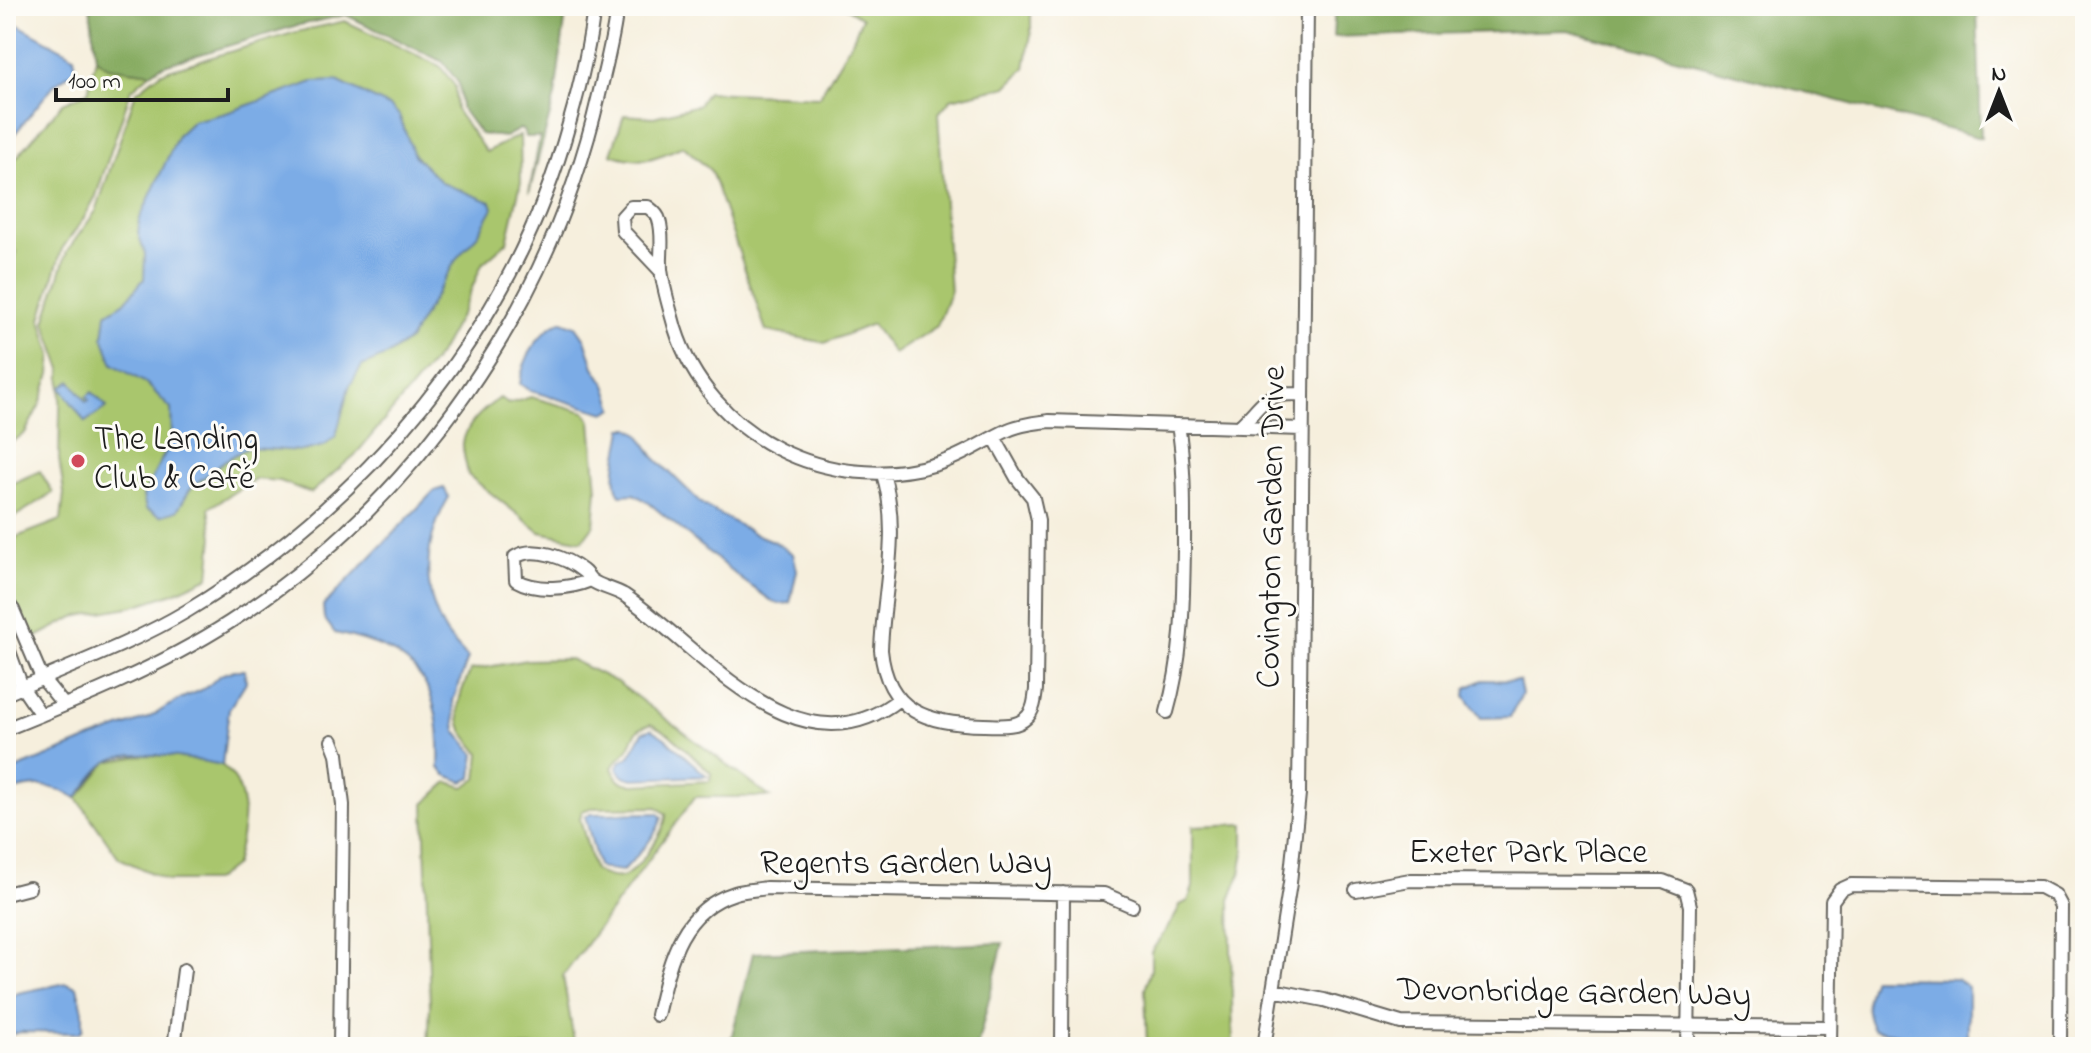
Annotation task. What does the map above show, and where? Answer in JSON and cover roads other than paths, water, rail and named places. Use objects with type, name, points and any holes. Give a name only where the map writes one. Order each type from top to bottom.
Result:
[{"type":"street","points":[[6,694],[137,638],[241,576],[303,528],[350,486],[421,410],[482,323],[545,201],[579,89],[594,6]]},
{"type":"street","points":[[6,729],[147,669],[230,622],[308,565],[384,495],[444,426],[497,348],[557,229],[590,134],[617,6]]},
{"type":"street","name":"Covington Garden Drive","points":[[1264,1047],[1290,883],[1299,794],[1307,6]]},
{"type":"street","points":[[661,271],[623,231],[622,217],[631,207],[648,207],[659,220],[661,271],[676,331],[687,357],[714,400],[730,416],[785,454],[831,468],[883,474],[940,464],[1019,426],[1049,421],[1302,429]]},
{"type":"street","points":[[1241,425],[1269,397],[1303,394]]},
{"type":"street","points":[[1167,712],[1183,636],[1185,479],[1178,425]]},
{"type":"street","points":[[883,474],[889,494],[891,546],[881,650],[887,678],[904,705],[924,717],[953,725],[1024,721],[1034,703],[1037,509],[994,437]]},
{"type":"street","points":[[591,580],[576,586],[527,586],[516,580],[515,557],[521,553],[539,552],[582,570],[591,580],[622,594],[752,698],[785,715],[817,723],[854,721],[884,712],[899,699]]},
{"type":"street","points":[[6,601],[13,610],[42,678],[64,705]]},
{"type":"street","points":[[6,643],[22,687],[41,715]]},
{"type":"street","points":[[332,741],[337,754],[343,805],[340,1047]]},
{"type":"street","name":"Exeter Park Place","points":[[1356,890],[1410,880],[1663,881],[1686,890],[1690,906],[1688,1047]]},
{"type":"street","points":[[1830,1047],[1832,901],[1840,890],[1851,885],[2040,887],[2055,895],[2061,906],[2060,1047]]},
{"type":"street","points":[[6,894],[29,888]]},
{"type":"street","name":"Regents Garden Way","points":[[657,1015],[672,953],[695,915],[734,893],[766,888],[1104,894],[1132,906]]},
{"type":"street","points":[[1062,1047],[1063,893]]},
{"type":"street","points":[[174,1047],[184,970]]},
{"type":"street","name":"Devonbridge Garden Way","points":[[1273,990],[1324,1000],[1401,1023],[1830,1027]]},
{"type":"water","points":[[6,18],[74,56],[76,69],[54,85],[6,145]]},
{"type":"water","points":[[337,81],[391,107],[399,115],[414,155],[442,183],[491,202],[493,208],[477,236],[457,258],[410,339],[390,354],[362,366],[349,387],[336,436],[324,446],[303,451],[247,448],[224,461],[191,488],[177,511],[160,516],[146,509],[143,496],[172,439],[171,409],[147,384],[113,364],[103,337],[106,314],[125,302],[144,279],[145,254],[138,233],[140,218],[178,135],[193,121],[226,113],[313,82]]},
{"type":"water","points":[[562,321],[576,326],[585,339],[594,367],[606,385],[614,408],[605,413],[531,391],[520,384],[524,365],[534,346],[546,331]]},
{"type":"water","points":[[71,381],[86,402],[89,400],[86,397],[92,392],[107,407],[85,422],[61,388]]},
{"type":"water","points":[[623,428],[630,428],[639,434],[654,457],[703,505],[793,554],[797,570],[790,603],[772,601],[649,503],[634,494],[620,495],[616,472]]},
{"type":"water","points":[[444,488],[449,497],[435,529],[428,563],[429,580],[436,613],[444,629],[468,658],[453,701],[456,731],[475,754],[472,778],[463,782],[446,775],[439,768],[436,714],[430,693],[420,675],[387,649],[335,633],[324,618],[323,606],[434,491]]},
{"type":"water","points":[[245,670],[246,682],[229,709],[222,765],[162,756],[129,755],[105,764],[77,798],[42,786],[6,792],[6,773],[148,718],[206,688],[220,675]]},
{"type":"water","points":[[1483,680],[1519,681],[1522,694],[1510,717],[1481,718],[1465,696],[1466,688]]},
{"type":"water","points":[[651,729],[707,776],[633,779],[622,776],[617,768],[620,762],[629,757],[643,732]]},
{"type":"water","points":[[657,813],[662,817],[655,832],[623,871],[598,866],[585,816]]},
{"type":"water","points":[[1873,978],[1956,979],[1968,987],[1968,1047],[1920,1047],[1908,1036],[1873,1029],[1867,1004]]},
{"type":"water","points":[[66,983],[77,987],[83,1011],[83,1029],[79,1033],[21,1032],[6,1036],[6,1002],[18,993]]},
{"type":"place","name":"The Landing Club & Café","points":[[78,461]]}]
